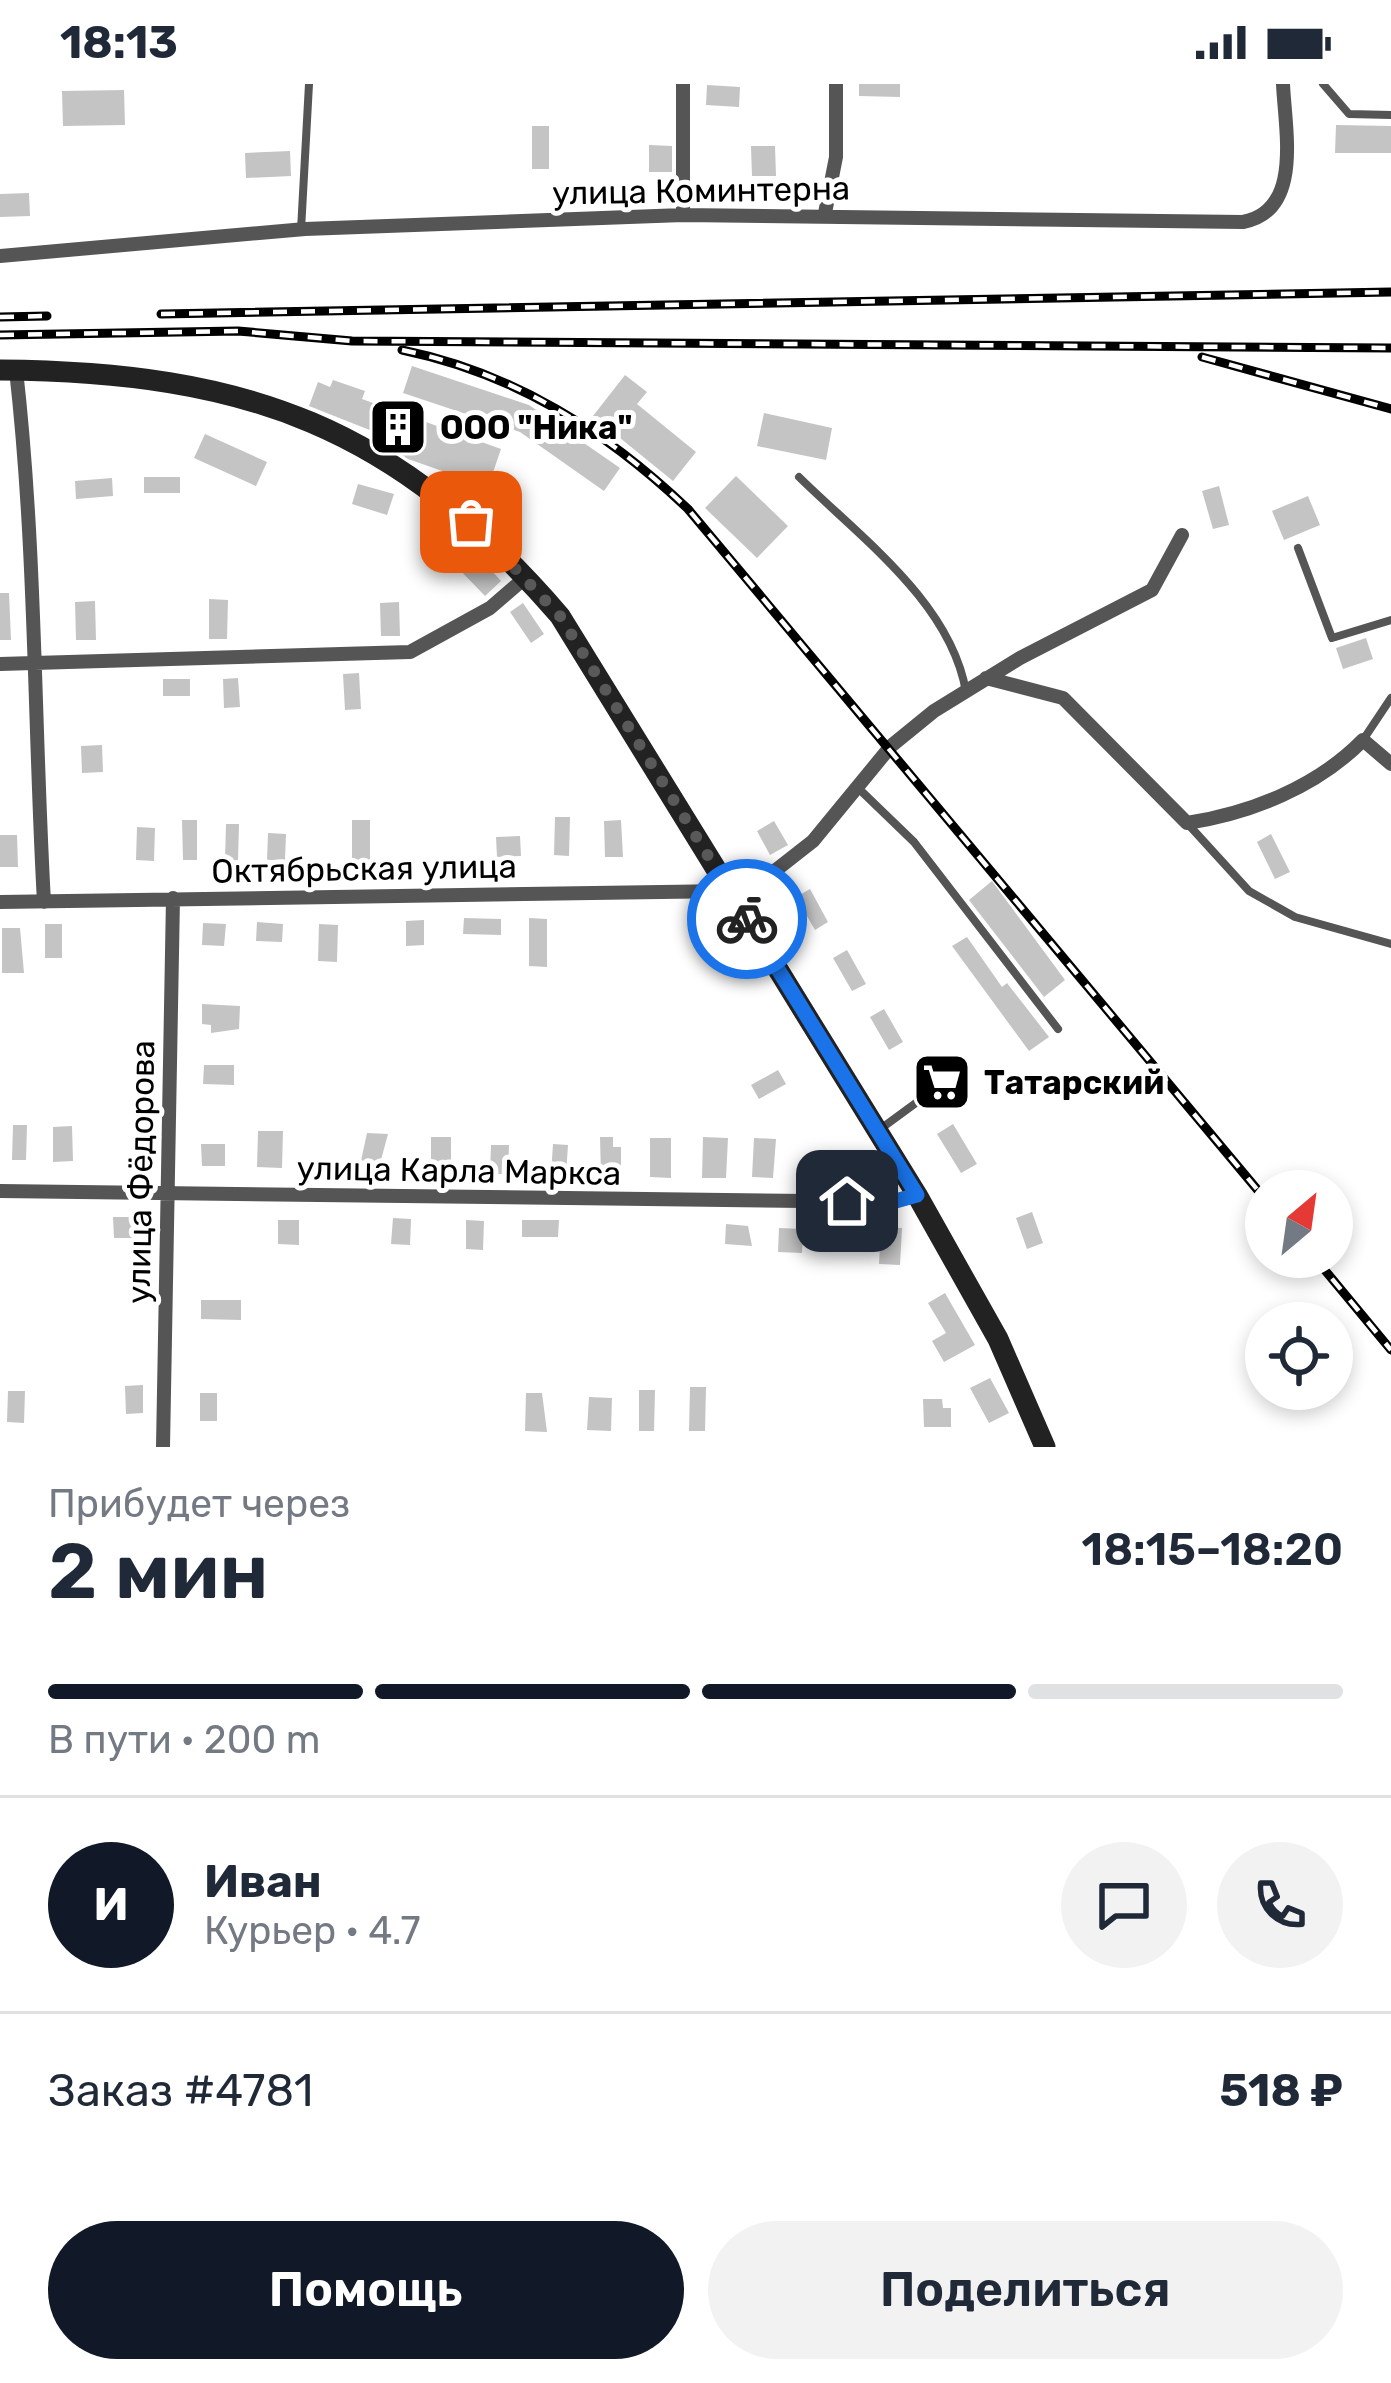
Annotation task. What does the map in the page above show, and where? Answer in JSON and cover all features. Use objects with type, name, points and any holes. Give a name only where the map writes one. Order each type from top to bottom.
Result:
[{"type":"street","points":[[683,84],[683,214]]},
{"type":"street","points":[[825,213],[836,157],[836,84]]},
{"type":"street","name":"улица Коминтерна","points":[[0,256],[301,230],[683,214],[1256,220],[1275,207],[1283,181],[1282,84]]},
{"type":"street","points":[[44,902],[31,663],[30,494],[8,370],[147,376],[200,387],[336,431],[446,498],[560,616],[917,1195],[998,1339],[1045,1447]]},
{"type":"street","points":[[729,891],[776,870],[813,842],[891,746],[966,692],[1152,590],[1182,535]]},
{"type":"street","points":[[0,664],[410,652],[490,608],[526,577]]},
{"type":"street","points":[[986,678],[1063,698],[1187,823],[1236,815],[1337,766],[1363,740],[1391,764]]},
{"type":"street","name":"Октябрьская улица","points":[[0,902],[729,891]]},
{"type":"street","name":"улица Фёдорова","points":[[163,1447],[173,898]]},
{"type":"street","name":"улица Карла Маркса","points":[[0,1191],[868,1202],[917,1195]]},
{"type":"lane","points":[[301,230],[309,84]]},
{"type":"lane","points":[[1323,84],[1349,114],[1391,115]]},
{"type":"lane","points":[[800,477],[902,580],[952,639],[966,692]]},
{"type":"lane","points":[[1298,548],[1332,638],[1391,620]]},
{"type":"lane","points":[[1363,740],[1391,698]]},
{"type":"lane","points":[[855,785],[914,842],[1058,1029]]},
{"type":"lane","points":[[1187,823],[1249,890],[1295,917],[1391,944]]},
{"type":"lane","points":[[878,1131],[924,1097]]},
{"type":"building","points":[[859,84],[900,84],[900,97],[859,96]]},
{"type":"building","points":[[707,85],[740,87],[739,107],[706,105]]},
{"type":"building","points":[[124,90],[125,125],[63,126],[62,91]]},
{"type":"building","points":[[1336,125],[1391,126],[1391,153],[1335,153]]},
{"type":"building","points":[[532,126],[549,126],[549,169],[532,169]]},
{"type":"building","points":[[649,145],[672,146],[672,172],[649,172]]},
{"type":"building","points":[[751,146],[775,146],[776,176],[752,176]]},
{"type":"building","points":[[290,151],[291,176],[246,178],[245,153]]},
{"type":"building","points":[[29,193],[30,216],[0,217],[0,194]]},
{"type":"building","points":[[412,366],[529,405],[620,468],[604,491],[520,432],[403,393]]},
{"type":"building","points":[[625,375],[647,392],[637,404],[696,452],[673,481],[593,416]]},
{"type":"building","name":"ООО \"Ника\"","points":[[333,380],[365,391],[362,399],[501,449],[488,487],[408,459],[401,454],[405,444],[309,406],[318,382],[330,387]]},
{"type":"building","points":[[764,413],[832,428],[826,460],[757,446]]},
{"type":"building","points":[[205,434],[267,462],[256,486],[194,458]]},
{"type":"building","points":[[736,476],[788,526],[757,558],[705,508]]},
{"type":"building","points":[[144,477],[180,477],[180,493],[144,493]]},
{"type":"building","points":[[112,478],[113,496],[76,499],[75,481]]},
{"type":"building","points":[[358,484],[394,494],[387,515],[352,504]]},
{"type":"building","points":[[1219,486],[1229,525],[1213,529],[1202,491]]},
{"type":"building","points":[[1308,496],[1320,525],[1284,540],[1272,511]]},
{"type":"building","points":[[474,551],[501,581],[485,596],[457,567]]},
{"type":"building","points":[[0,593],[9,593],[11,640],[0,640]]},
{"type":"building","points":[[209,599],[228,600],[227,639],[209,639]]},
{"type":"building","points":[[95,601],[96,640],[76,640],[75,602]]},
{"type":"building","points":[[399,602],[400,636],[381,636],[380,603]]},
{"type":"building","points":[[523,603],[544,634],[531,643],[510,612]]},
{"type":"building","points":[[1366,638],[1373,659],[1343,669],[1336,648]]},
{"type":"building","points":[[359,673],[361,709],[345,710],[343,674]]},
{"type":"building","points":[[238,678],[240,707],[224,708],[223,679]]},
{"type":"building","points":[[163,679],[190,679],[190,696],[163,696]]},
{"type":"building","points":[[102,745],[103,772],[82,773],[81,746]]},
{"type":"building","points":[[555,817],[570,817],[569,856],[554,855]]},
{"type":"building","points":[[182,820],[197,820],[197,860],[183,860]]},
{"type":"building","points":[[352,820],[370,820],[370,860],[352,860]]},
{"type":"building","points":[[621,820],[623,857],[605,857],[604,821]]},
{"type":"building","points":[[774,821],[788,845],[770,855],[757,831]]},
{"type":"building","points":[[226,824],[239,824],[238,861],[225,861]]},
{"type":"building","points":[[137,827],[155,828],[154,861],[136,860]]},
{"type":"building","points":[[268,833],[286,834],[285,860],[267,860]]},
{"type":"building","points":[[1271,834],[1290,872],[1275,879],[1257,842]]},
{"type":"building","points":[[0,835],[17,835],[18,867],[0,867]]},
{"type":"building","points":[[520,836],[521,856],[497,857],[496,837]]},
{"type":"building","points":[[992,881],[1065,980],[1044,997],[969,900]]},
{"type":"building","points":[[810,889],[828,922],[815,930],[796,897]]},
{"type":"building","points":[[464,918],[501,919],[501,935],[463,934]]},
{"type":"building","points":[[529,918],[547,919],[547,967],[529,966]]},
{"type":"building","points":[[424,920],[424,945],[406,946],[406,921]]},
{"type":"building","points":[[257,922],[283,924],[282,942],[256,941]]},
{"type":"building","points":[[203,923],[226,924],[224,946],[202,945]]},
{"type":"building","points":[[45,924],[62,924],[62,958],[45,958]]},
{"type":"building","points":[[319,924],[338,925],[337,962],[318,961]]},
{"type":"building","points":[[2,928],[20,928],[24,973],[2,973]]},
{"type":"building","points":[[967,937],[1002,987],[1007,983],[1049,1037],[1029,1051],[952,946]]},
{"type":"building","points":[[847,950],[866,984],[852,991],[833,958]]},
{"type":"building","points":[[202,1004],[240,1006],[239,1029],[211,1033],[211,1025],[202,1024]]},
{"type":"building","points":[[884,1009],[903,1042],[889,1050],[870,1017]]},
{"type":"building","name":"Татарский","points":[[939,1062],[961,1091],[945,1103],[923,1073]]},
{"type":"building","points":[[204,1065],[234,1065],[234,1085],[203,1084]]},
{"type":"building","points":[[778,1070],[786,1084],[759,1099],[751,1085]]},
{"type":"building","points":[[953,1124],[977,1164],[961,1173],[937,1134]]},
{"type":"building","points":[[13,1125],[27,1125],[26,1160],[12,1160]]},
{"type":"building","points":[[72,1126],[73,1161],[53,1162],[53,1127]]},
{"type":"building","points":[[258,1131],[283,1131],[282,1168],[257,1167]]},
{"type":"building","points":[[367,1133],[388,1134],[378,1171],[359,1170]]},
{"type":"building","points":[[431,1137],[451,1137],[451,1171],[431,1171]]},
{"type":"building","points":[[600,1137],[613,1137],[613,1147],[621,1147],[621,1174],[601,1175]]},
{"type":"building","points":[[703,1137],[728,1138],[726,1178],[702,1178]]},
{"type":"building","points":[[650,1138],[671,1138],[671,1178],[650,1177]]},
{"type":"building","points":[[754,1138],[776,1139],[773,1178],[752,1177]]},
{"type":"building","points":[[201,1144],[225,1144],[225,1166],[202,1166]]},
{"type":"building","points":[[553,1144],[568,1145],[566,1175],[551,1174]]},
{"type":"building","points":[[491,1145],[509,1145],[508,1174],[490,1174]]},
{"type":"building","points":[[1032,1212],[1043,1243],[1027,1249],[1016,1218]]},
{"type":"building","points":[[113,1217],[139,1217],[139,1238],[114,1238]]},
{"type":"building","points":[[393,1218],[411,1219],[410,1245],[391,1244]]},
{"type":"building","points":[[278,1220],[299,1220],[299,1245],[278,1244]]},
{"type":"building","points":[[466,1220],[484,1221],[483,1250],[466,1249]]},
{"type":"building","points":[[522,1220],[559,1220],[558,1237],[522,1237]]},
{"type":"building","points":[[726,1224],[748,1226],[752,1246],[725,1244]]},
{"type":"building","points":[[881,1227],[902,1228],[900,1265],[879,1264]]},
{"type":"building","points":[[779,1228],[803,1229],[802,1253],[778,1252]]},
{"type":"building","points":[[945,1293],[975,1345],[944,1362],[932,1341],[946,1333],[928,1303]]},
{"type":"building","points":[[201,1300],[241,1300],[241,1320],[201,1319]]},
{"type":"building","points":[[990,1378],[1009,1413],[989,1423],[970,1388]]},
{"type":"building","points":[[143,1385],[143,1413],[126,1414],[125,1386]]},
{"type":"building","points":[[690,1387],[706,1387],[705,1431],[689,1431]]},
{"type":"building","points":[[639,1390],[655,1390],[654,1431],[639,1431]]},
{"type":"building","points":[[8,1391],[25,1391],[24,1423],[7,1422]]},
{"type":"building","points":[[200,1393],[217,1393],[217,1421],[200,1421]]},
{"type":"building","points":[[526,1393],[542,1393],[547,1432],[525,1431]]},
{"type":"building","points":[[589,1397],[612,1398],[611,1431],[587,1430]]},
{"type":"building","points":[[923,1399],[942,1399],[943,1408],[951,1408],[951,1427],[924,1427]]},
{"type":"railway","points":[[161,314],[1391,292]]},
{"type":"railway","points":[[0,317],[47,316]]},
{"type":"railway","points":[[0,335],[238,331],[352,341],[1391,348]]},
{"type":"railway","points":[[402,350],[482,374],[556,409],[624,454],[688,509],[1245,1175]]},
{"type":"railway","points":[[1202,357],[1391,409]]},
{"type":"railway","points":[[1331,1278],[1391,1350]]},
{"type":"way so far","points":[[471,522],[560,616],[747,919]]},
{"type":"place","name":"ООО \"Ника\"","points":[[398,427]]},
{"type":"place","name":"Татарский","points":[[942,1082]]},
{"type":"route","points":[[747,919],[917,1195],[892,1202],[847,1201]]}]
